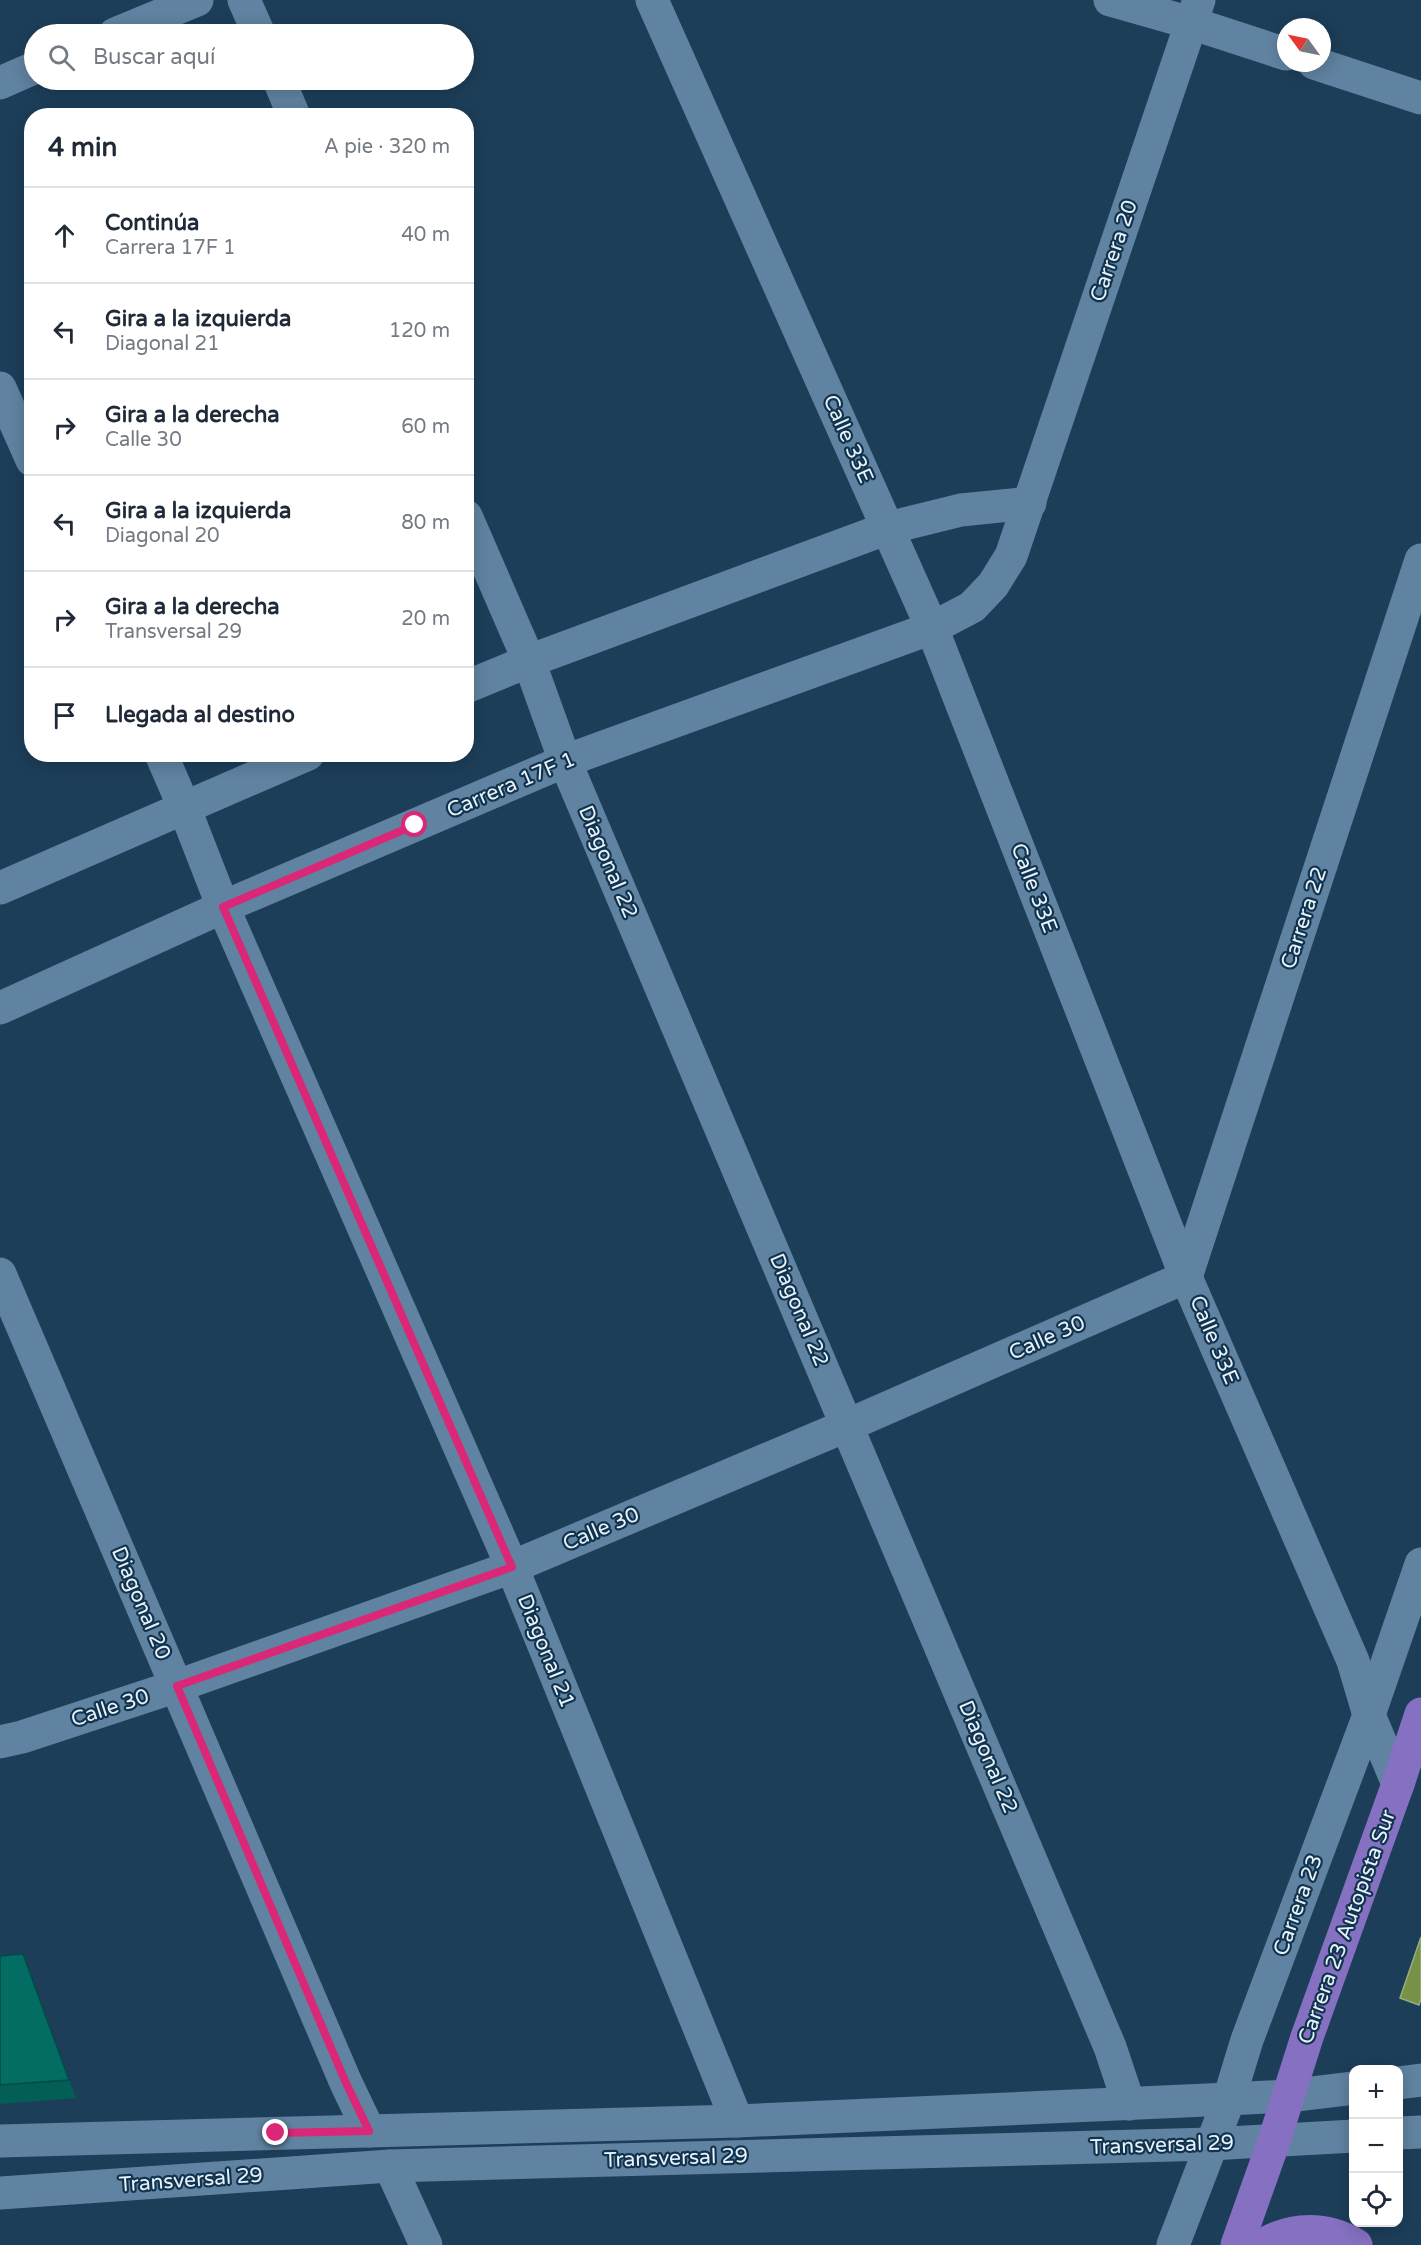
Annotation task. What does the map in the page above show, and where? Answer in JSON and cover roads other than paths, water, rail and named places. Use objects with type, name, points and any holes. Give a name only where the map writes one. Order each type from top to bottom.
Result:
[{"type":"main road","name":"Carrera 23 Autopista Sur","points":[[1274,2141],[1311,2026],[1421,1714]]},
{"type":"main road","points":[[1237,2245],[1274,2141]]},
{"type":"main road","points":[[1263,2245],[1283,2235],[1312,2231],[1341,2237],[1356,2245]]},
{"type":"street","points":[[139,24],[197,0]]},
{"type":"street","points":[[244,0],[255,24]]},
{"type":"street","name":"Calle 33E","points":[[652,0],[932,628],[1186,1277],[1353,1661],[1369,1715],[1398,1784]]},
{"type":"street","points":[[1110,0],[1195,11],[1277,50]]},
{"type":"street","name":"Carrera 20","points":[[932,628],[972,608],[993,585],[1011,556],[1195,11]]},
{"type":"street","points":[[1331,69],[1421,98]]},
{"type":"street","points":[[0,83],[24,72]]},
{"type":"street","points":[[283,90],[291,108]]},
{"type":"street","points":[[0,388],[24,442]]},
{"type":"street","points":[[474,684],[529,661],[888,528],[961,510],[1030,503]]},
{"type":"street","name":"Diagonal 22","points":[[474,534],[529,661],[565,761],[1110,2047],[1130,2104]]},
{"type":"street","name":"Carrera 22","points":[[1186,1277],[1421,560]]},
{"type":"street","name":"Carrera 17F 1","points":[[0,1008],[223,907],[565,761],[932,628]]},
{"type":"street","name":"Diagonal 21","points":[[164,762],[223,907],[512,1567],[737,2121]]},
{"type":"street","points":[[0,888],[289,762]]},
{"type":"street","name":"Diagonal 20","points":[[0,1274],[346,2083],[369,2131]]},
{"type":"street","name":"Calle 30","points":[[0,1742],[22,1737],[177,1686],[512,1567],[848,1425],[1186,1277]]},
{"type":"street","name":"Carrera 23","points":[[1173,2245],[1229,2099],[1247,2040],[1369,1715],[1421,1564]]},
{"type":"street","points":[[1403,2082],[1421,2080]]},
{"type":"street","name":"Transversal 29","points":[[0,2141],[737,2121],[1288,2096],[1349,2088]]},
{"type":"street","points":[[1403,2133],[1421,2132]]},
{"type":"street","name":"Transversal 29","points":[[0,2193],[390,2166],[1211,2144],[1349,2136]]},
{"type":"street","points":[[390,2166],[426,2245]]}]
